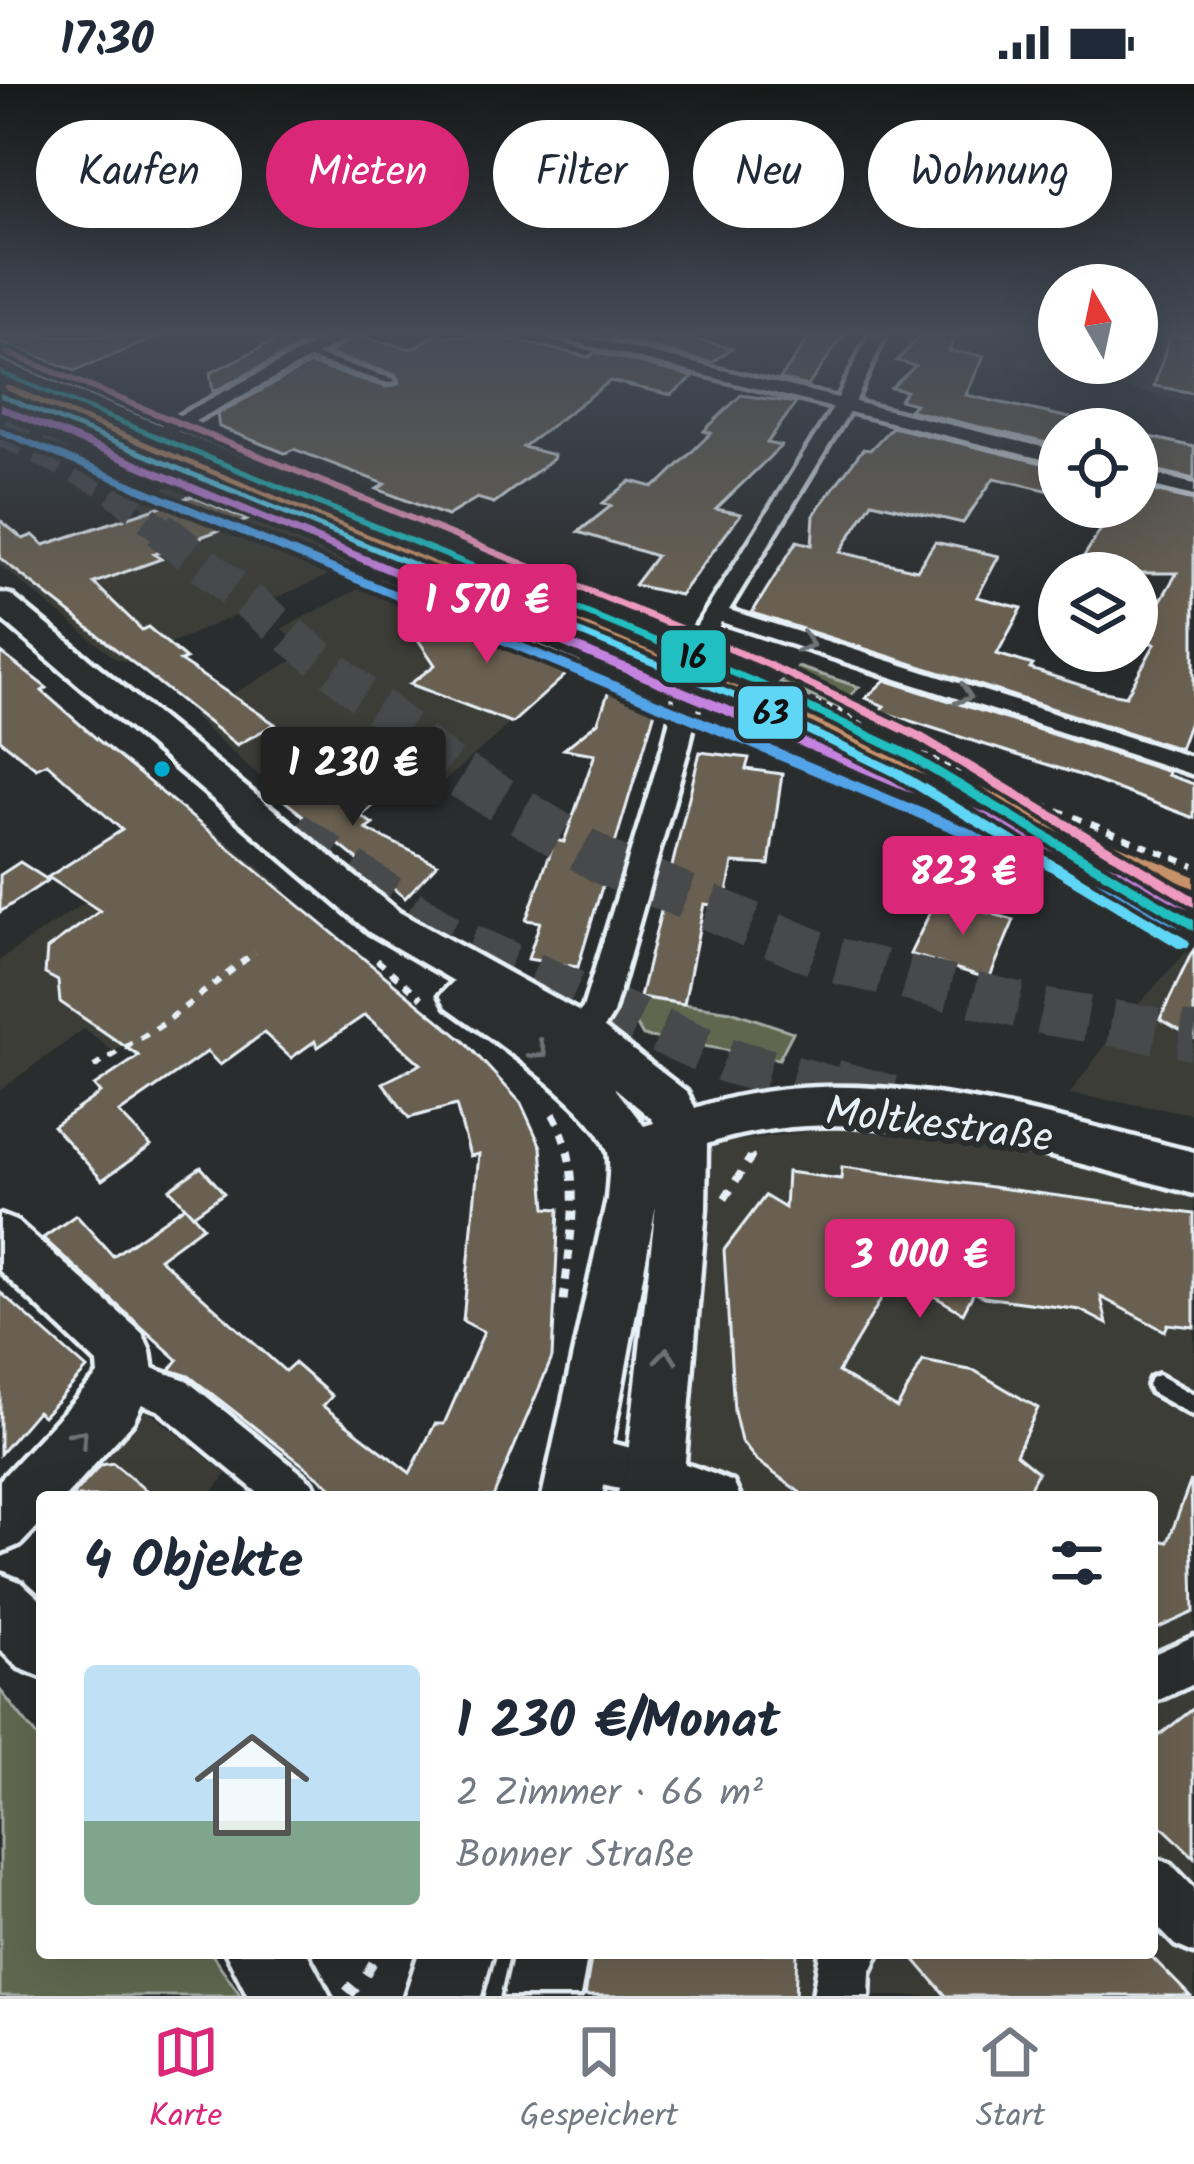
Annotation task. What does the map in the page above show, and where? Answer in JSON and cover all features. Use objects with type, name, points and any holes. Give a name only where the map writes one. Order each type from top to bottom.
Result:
[{"type":"main road","points":[[0,602],[384,922],[578,1032],[670,1106],[683,1132],[680,1208],[651,1485]]},
{"type":"main road","points":[[384,922],[434,991],[549,1058],[616,1122],[632,1150],[632,1199],[576,1478]]},
{"type":"main road","name":"Moltkestraße","points":[[632,1150],[751,1112],[819,1108],[905,1114],[1054,1137],[1194,1172]]},
{"type":"main road","points":[[0,1238],[123,1351],[126,1379],[113,1403],[0,1522]]},
{"type":"main road","points":[[0,1606],[36,1640]]},
{"type":"main road","points":[[267,1959],[292,1996]]},
{"type":"main road","points":[[542,1996],[550,1959]]},
{"type":"street","points":[[149,425],[658,634],[697,657]]},
{"type":"street","points":[[163,431],[174,425]]},
{"type":"street","points":[[578,1032],[597,1014],[676,747],[697,657],[716,613],[832,425]]},
{"type":"street","points":[[928,425],[1038,452]]},
{"type":"street","points":[[1158,481],[1194,490]]},
{"type":"street","points":[[716,613],[1194,767]]},
{"type":"street","points":[[126,1379],[171,1394],[290,1491]]},
{"type":"street","points":[[576,1478],[684,1491]]},
{"type":"street","points":[[1158,1675],[1194,1660]]},
{"type":"street","points":[[1158,1889],[1194,1926]]},
{"type":"lane","points":[[1158,1385],[1194,1406]]},
{"type":"path","points":[[697,657],[838,710],[889,741],[1194,866]]},
{"type":"path","points":[[94,1067],[163,1024],[255,952]]},
{"type":"path","points":[[388,970],[434,991]]},
{"type":"path","points":[[547,1106],[561,1124],[574,1189],[561,1320]]},
{"type":"shaded area","points":[[169,486],[352,565],[127,662],[116,659],[0,565],[0,560],[145,510],[135,499]]},
{"type":"shaded area","points":[[380,578],[409,590],[401,596],[443,613],[452,607],[579,663],[440,785],[347,735],[275,790],[192,716],[314,649],[281,629]]},
{"type":"shaded area","points":[[203,822],[285,888],[265,932],[114,1052],[84,1029],[0,1090],[0,960]]},
{"type":"shaded area","points":[[1194,943],[1194,1114],[1070,1094],[1115,1031]]},
{"type":"shaded area","points":[[835,1128],[999,1149],[1194,1189],[1194,1996],[573,1996],[579,1959],[1158,1959],[1158,1491],[668,1491],[682,1428],[709,1145]]},
{"type":"shaded area","points":[[142,1406],[227,1474],[213,1491],[64,1491]]},
{"type":"green space","points":[[798,667],[859,687],[838,707],[780,683]]},
{"type":"green space","points":[[642,998],[731,1011],[793,1032],[779,1059],[643,1036],[635,1022]]},
{"type":"green space","points":[[0,1690],[36,1735],[36,1959],[215,1959],[241,1996],[0,1996]]},
{"type":"building","points":[[552,425],[523,447],[554,455],[494,503],[477,498],[447,516],[377,489],[385,484],[219,427]]},
{"type":"building","points":[[710,425],[780,425],[767,443],[781,446],[716,509],[741,514],[680,595],[634,585],[656,556],[578,532],[611,506],[603,503],[631,481],[653,487],[661,482],[711,433],[704,431]]},
{"type":"building","points":[[972,425],[1038,425],[1038,441]]},
{"type":"building","points":[[892,427],[1038,462],[1038,488],[994,478],[963,523],[872,502],[840,552],[917,570],[935,542],[999,556],[977,597],[1022,608],[997,654],[1033,665],[1030,669],[1038,672],[1126,696],[1139,672],[1158,672],[1158,605],[1177,573],[1158,573],[1158,552],[1087,552],[1102,528],[1158,528],[1158,492],[1194,500],[1194,711],[1180,749],[752,613],[797,541],[812,545],[814,515],[863,449],[870,450]]},
{"type":"building","points":[[1158,439],[1194,447],[1194,479],[1158,471]]},
{"type":"building","points":[[192,496],[248,520],[154,554],[161,559],[94,583],[142,630],[148,627],[186,659],[180,661],[275,724],[237,745],[0,558],[0,520],[23,539],[33,535],[44,545]]},
{"type":"building","points":[[450,607],[579,663],[512,723],[410,684],[435,665],[413,632]]},
{"type":"building","points":[[0,652],[47,688],[42,691],[98,740],[464,1041],[521,1103],[541,1147],[546,1208],[559,1209],[552,1358],[496,1491],[336,1491],[189,1376],[170,1370],[178,1360],[43,1238],[76,1215],[113,1256],[185,1206],[203,1226],[159,1258],[285,1371],[294,1363],[332,1396],[323,1406],[410,1473],[435,1424],[444,1424],[484,1332],[463,1321],[479,1154],[470,1156],[456,1105],[409,1118],[383,1083],[421,1064],[365,1015],[318,1047],[315,1041],[291,1058],[264,1033],[220,1065],[207,1052],[119,1113],[151,1146],[102,1180],[53,1126],[100,1093],[94,1086],[139,1056],[60,1002],[58,981],[45,974],[47,949],[100,911],[48,877],[122,830],[47,763],[36,768],[0,740]]},
{"type":"building","points":[[613,679],[659,698],[578,967],[528,959],[540,922],[526,920],[555,840],[564,842],[595,754],[564,749],[598,722]]},
{"type":"building","points":[[885,680],[1169,772],[1167,775],[1194,784],[1194,818],[1080,775],[879,711],[884,706],[866,698]]},
{"type":"building","points":[[700,752],[749,758],[746,769],[782,774],[769,865],[733,863],[724,907],[704,904],[684,1004],[640,997]]},
{"type":"building","points":[[304,765],[332,778],[323,785],[375,804],[361,816],[373,824],[366,829],[437,864],[405,898],[271,790]]},
{"type":"building","points":[[20,862],[48,880],[0,912],[0,875]]},
{"type":"building","points":[[937,898],[1014,920],[989,979],[910,954]]},
{"type":"building","points":[[1194,948],[1194,1038],[1160,1019]]},
{"type":"building","points":[[201,1167],[224,1193],[193,1215],[170,1189]]},
{"type":"building","points":[[842,1167],[1194,1214],[1194,1327],[1168,1324],[1165,1331],[1101,1297],[1107,1324],[1080,1310],[974,1292],[963,1313],[896,1274],[838,1372],[897,1408],[923,1361],[975,1371],[1038,1408],[1016,1454],[1038,1472],[1028,1491],[798,1491],[756,1460],[741,1441],[734,1411],[724,1250],[765,1196],[785,1208],[787,1172],[841,1179]]},
{"type":"building","points":[[0,1292],[87,1369],[43,1416],[37,1411],[0,1454]]},
{"type":"building","points":[[113,1463],[147,1491],[77,1491],[101,1465]]},
{"type":"building","points":[[1191,1480],[1194,1612],[1158,1628],[1158,1540],[1168,1542]]},
{"type":"building","points":[[1194,1708],[1194,1857],[1158,1823],[1158,1736]]},
{"type":"building","points":[[591,1959],[797,1959],[795,1996],[585,1996]]},
{"type":"building","points":[[914,1959],[1154,1959],[1190,1996],[946,1996]]},
{"type":"tunnel","points":[[0,431],[105,484],[164,532]]},
{"type":"tunnel","points":[[160,529],[467,779]]},
{"type":"tunnel","points":[[462,776],[602,861],[830,959],[1046,1012],[1194,1037]]},
{"type":"tunnel","points":[[292,833],[448,938],[729,1061],[833,1089]]},
{"type":"tunnel","points":[[833,1089],[843,1092]]},
{"type":"tunnel","points":[[833,1089],[892,1106]]},
{"type":"transit line","points":[[44,425],[1194,905]]},
{"type":"transit line","name":"63","points":[[74,425],[749,702],[897,773],[1183,944]]},
{"type":"transit line","points":[[97,425],[1194,882]]},
{"type":"transit line","name":"16","points":[[130,425],[758,683],[907,754],[1194,926]]},
{"type":"transit line","points":[[184,425],[767,664],[918,736],[1194,902]]},
{"type":"transit line","points":[[0,430],[1186,924]]}]
